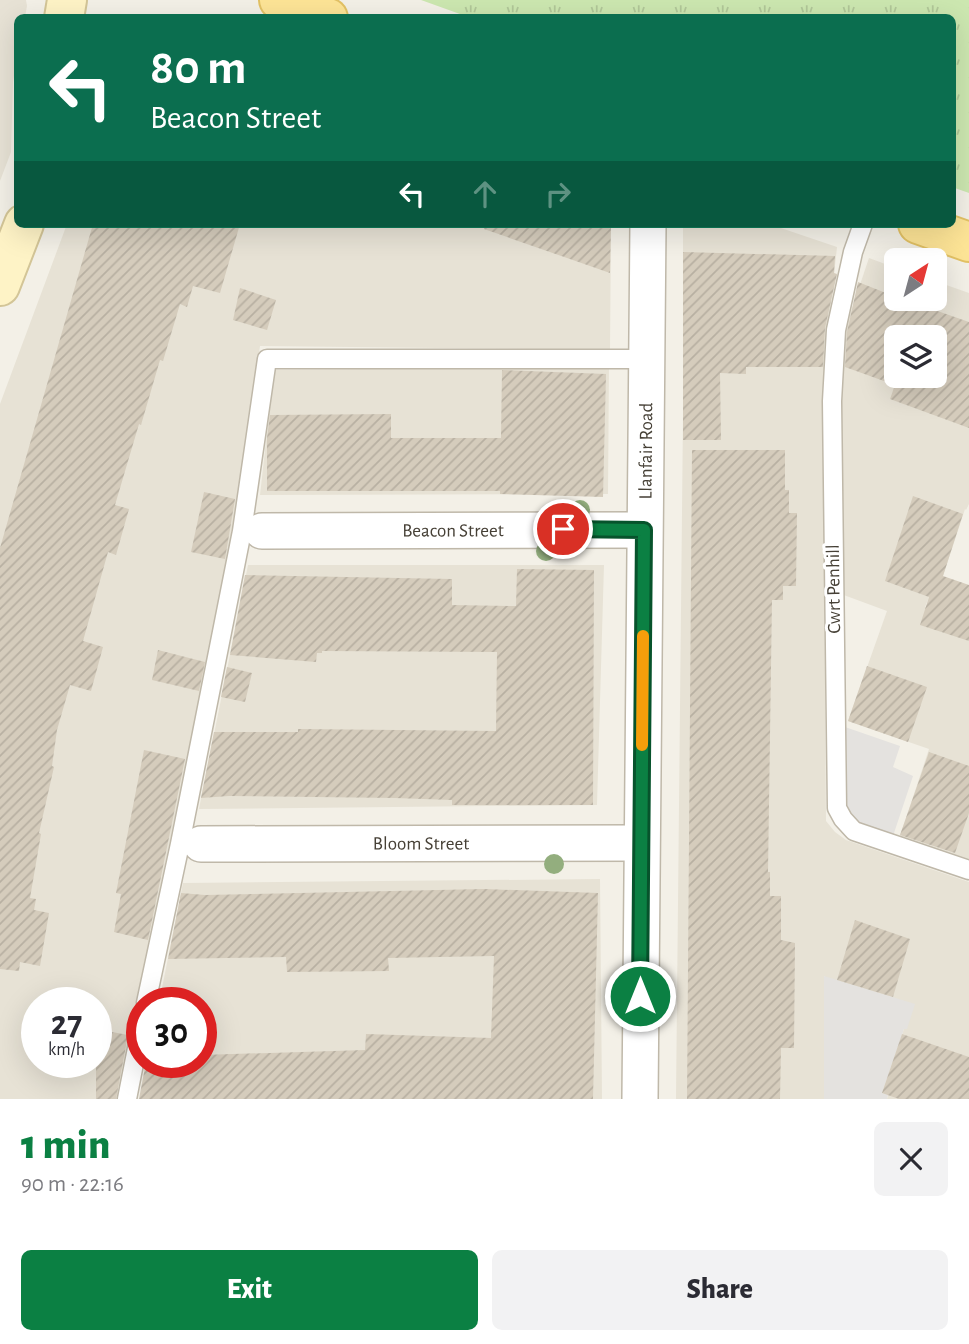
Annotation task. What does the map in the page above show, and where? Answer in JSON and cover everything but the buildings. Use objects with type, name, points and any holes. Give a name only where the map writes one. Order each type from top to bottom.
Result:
[{"type":"main road","points":[[279,0],[317,14]]},
{"type":"main road","points":[[0,286],[22,228]]},
{"type":"main road","points":[[929,228],[969,242]]},
{"type":"street","name":"Llanfair Road","points":[[640,1099],[648,228]]},
{"type":"street","name":"Beacon Street","points":[[252,531],[644,530]]},
{"type":"street","name":"Bloom Street","points":[[191,844],[641,843]]},
{"type":"lane","name":"Cwrt Penhill","points":[[862,228],[850,265],[836,330],[832,401],[837,808],[854,831],[969,870]]},
{"type":"lane","points":[[151,987],[191,844],[252,531],[267,359],[646,359]]},
{"type":"lane","points":[[127,1099],[131,1078]]},
{"type":"shaded area","points":[[0,0],[26,0],[26,14],[14,14],[11,152],[0,181]]},
{"type":"shaded area","points":[[66,228],[611,228],[610,350],[260,346],[223,587],[139,987],[126,987],[126,1051],[118,1099],[0,1099],[0,404]]},
{"type":"shaded area","points":[[683,228],[781,228],[837,247],[823,378],[826,821],[846,840],[969,882],[969,1099],[887,1099],[888,1095],[882,1093],[904,1029],[824,976],[824,1099],[676,1099]]},
{"type":"shaded area","points":[[869,258],[884,264],[884,312],[947,312],[947,285],[969,293],[969,504],[965,509],[935,600],[929,597],[925,607],[969,585],[969,862],[899,839],[929,749],[848,721],[887,611],[841,594],[840,404],[844,332]]},
{"type":"shaded area","points":[[609,366],[608,494],[260,495],[274,370]]},
{"type":"shaded area","points":[[248,565],[604,565],[597,805],[199,809]]},
{"type":"shaded area","points":[[845,727],[900,746],[893,767],[913,776],[893,836],[861,823],[850,815],[844,804]]},
{"type":"shaded area","points":[[600,879],[602,1099],[140,1099],[175,1078],[217,1078],[217,987],[162,987],[183,883]]},
{"type":"shaded area","points":[[824,976],[915,1004],[882,1093],[888,1095],[887,1099],[824,1099]]},
{"type":"green space","points":[[421,0],[969,0],[969,193],[956,188],[956,14],[460,14]]},
{"type":"slow traffic","points":[[642,745],[643,636]]},
{"type":"route","points":[[563,529],[644,530],[640,996]]}]
